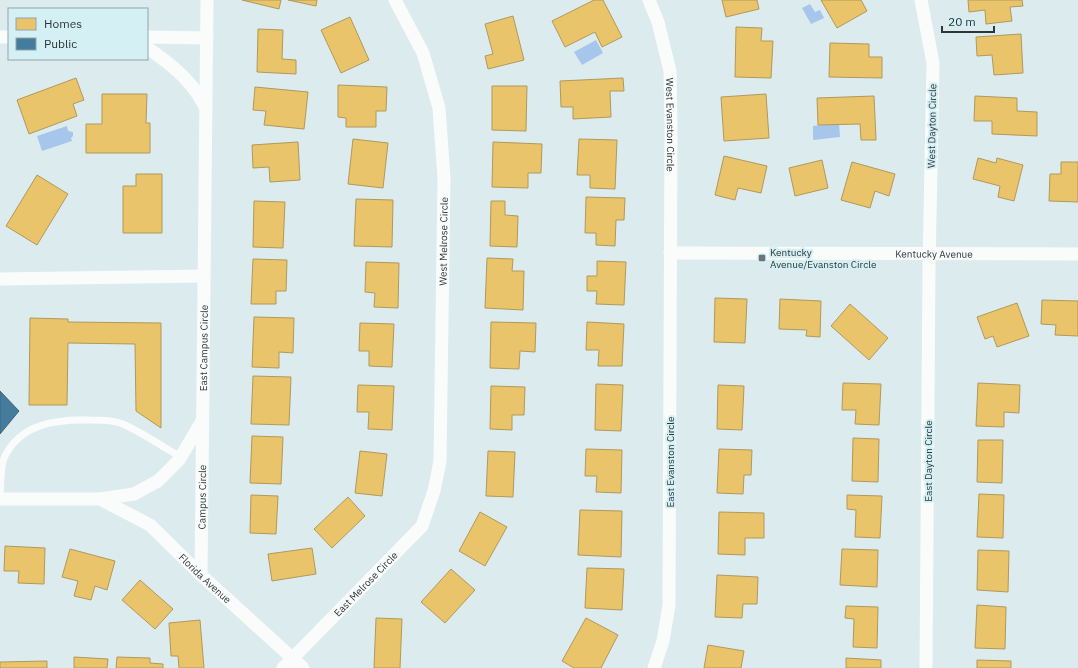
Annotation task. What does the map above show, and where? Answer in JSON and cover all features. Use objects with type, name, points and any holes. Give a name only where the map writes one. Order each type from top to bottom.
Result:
[{"type":"street","name":"East Campus Circle","points":[[0,499],[100,499],[134,494],[158,481],[181,457],[203,419],[207,0]]},
{"type":"street","name":"West Melrose Circle","points":[[395,0],[423,53],[439,108],[444,178],[440,461],[434,491]]},
{"type":"street","name":"West Evanston Circle","points":[[649,0],[658,22],[670,71],[670,253]]},
{"type":"street","name":"West Dayton Circle","points":[[921,0],[933,63],[929,254]]},
{"type":"street","points":[[148,37],[207,38]]},
{"type":"street","points":[[148,49],[164,59],[190,84],[206,108]]},
{"type":"street","name":"Kentucky Avenue","points":[[670,253],[1078,254]]},
{"type":"street","name":"East Evanston Circle","points":[[654,668],[663,641],[669,605],[670,253]]},
{"type":"street","name":"East Dayton Circle","points":[[926,668],[929,254]]},
{"type":"street","points":[[0,279],[204,276]]},
{"type":"street","name":"Campus Circle","points":[[201,574],[203,419]]},
{"type":"street","name":"East Melrose Circle","points":[[283,668],[422,526],[434,491]]},
{"type":"street","name":"Florida Avenue","points":[[100,499],[150,525],[303,668]]},
{"type":"lane","points":[[0,496],[3,458],[9,449],[16,440],[33,428],[52,422],[72,419],[98,420],[124,424],[181,457]]},
{"type":"water","points":[[810,4],[815,12],[820,10],[824,18],[811,24],[802,8]]},
{"type":"water","points":[[596,40],[603,53],[582,65],[574,52]]},
{"type":"water","points":[[839,123],[840,137],[813,140],[813,126]]},
{"type":"water","points":[[67,126],[68,131],[73,132],[73,136],[71,138],[72,141],[42,151],[37,136]]},
{"type":"building: Homes","points":[[242,0],[281,0],[279,9]]},
{"type":"building: Homes","points":[[288,0],[317,0],[316,6]]},
{"type":"building: Homes","points":[[594,0],[603,0],[622,37],[602,47],[595,32],[565,47],[552,21]]},
{"type":"building: Homes","points":[[722,0],[757,0],[759,9],[726,17]]},
{"type":"building: Homes","points":[[821,0],[861,0],[867,11],[837,28]]},
{"type":"building: Homes","points":[[968,0],[1022,0],[1023,6],[1010,7],[1012,21],[986,24],[985,10],[969,12]]},
{"type":"building: Homes","points":[[513,16],[524,60],[488,69],[485,56],[493,54],[485,24]]},
{"type":"building: Homes","points":[[350,17],[369,60],[341,73],[321,30]]},
{"type":"building: Homes","points":[[736,27],[762,28],[761,41],[773,41],[771,78],[735,77]]},
{"type":"building: Homes","points":[[258,29],[283,30],[282,59],[296,60],[296,74],[257,72]]},
{"type":"building: Homes","points":[[1021,34],[1023,73],[994,75],[992,55],[977,56],[976,37]]},
{"type":"building: Homes","points":[[830,43],[869,44],[869,57],[882,57],[882,78],[829,77]]},
{"type":"building: Homes","points":[[76,78],[84,100],[73,104],[77,116],[29,134],[17,100]]},
{"type":"building: Homes","points":[[623,78],[624,91],[610,91],[611,117],[573,119],[573,107],[561,107],[560,81]]},
{"type":"building: Homes","points":[[338,85],[387,87],[386,111],[376,111],[376,127],[346,127],[346,118],[338,117]]},
{"type":"building: Homes","points":[[492,86],[527,86],[526,131],[492,130]]},
{"type":"building: Homes","points":[[255,87],[308,92],[304,129],[264,125],[266,111],[253,110]]},
{"type":"building: Homes","points":[[102,94],[147,94],[146,123],[150,123],[150,153],[86,153],[86,124],[102,124]]},
{"type":"building: Homes","points":[[766,94],[769,138],[724,141],[721,97]]},
{"type":"building: Homes","points":[[874,96],[876,140],[861,140],[860,124],[818,125],[817,98]]},
{"type":"building: Homes","points":[[975,96],[1017,98],[1017,111],[1037,112],[1037,136],[992,134],[992,121],[974,121]]},
{"type":"building: Homes","points":[[353,139],[388,143],[383,188],[348,184]]},
{"type":"building: Homes","points":[[579,139],[617,140],[615,189],[590,188],[590,175],[577,175]]},
{"type":"building: Homes","points":[[298,142],[300,180],[270,182],[269,167],[253,168],[252,145]]},
{"type":"building: Homes","points":[[493,142],[542,144],[541,173],[528,173],[528,188],[492,187]]},
{"type":"building: Homes","points":[[724,156],[767,166],[761,193],[738,188],[735,200],[715,195]]},
{"type":"building: Homes","points":[[978,158],[996,163],[997,158],[1023,165],[1014,201],[998,197],[1000,186],[973,179]]},
{"type":"building: Homes","points":[[822,160],[828,188],[795,196],[789,168]]},
{"type":"building: Homes","points":[[852,162],[895,174],[889,196],[875,191],[870,208],[841,200]]},
{"type":"building: Homes","points":[[1061,162],[1078,162],[1078,202],[1049,201],[1050,174],[1061,174]]},
{"type":"building: Homes","points":[[136,174],[162,174],[162,233],[123,233],[123,186],[136,186]]},
{"type":"building: Homes","points":[[37,175],[68,194],[37,245],[6,226]]},
{"type":"building: Homes","points":[[586,197],[625,198],[624,220],[616,220],[615,246],[596,245],[596,233],[585,233]]},
{"type":"building: Homes","points":[[356,199],[393,200],[392,247],[354,246]]},
{"type":"building: Homes","points":[[254,201],[285,202],[283,248],[253,247]]},
{"type":"building: Homes","points":[[491,201],[505,201],[505,215],[518,216],[517,247],[490,246]]},
{"type":"building: Homes","points":[[487,258],[513,259],[512,271],[524,271],[523,310],[485,308]]},
{"type":"building: Homes","points":[[253,259],[287,260],[286,291],[276,291],[276,304],[251,304]]},
{"type":"building: Homes","points":[[597,261],[626,262],[624,305],[596,304],[597,291],[587,291],[587,276],[597,276]]},
{"type":"building: Homes","points":[[366,262],[399,263],[398,308],[374,307],[375,293],[365,292]]},
{"type":"building: Homes","points":[[715,298],[747,299],[745,343],[714,342]]},
{"type":"building: Homes","points":[[780,299],[821,301],[820,337],[806,336],[807,330],[779,329]]},
{"type":"building: Homes","points":[[1042,300],[1078,301],[1078,336],[1055,335],[1056,325],[1041,324]]},
{"type":"building: Homes","points":[[1017,303],[1029,336],[997,347],[993,336],[985,339],[977,317]]},
{"type":"building: Homes","points":[[850,304],[888,338],[869,360],[831,326]]},
{"type":"building: Homes","points":[[254,317],[294,318],[293,353],[279,352],[279,368],[252,367]]},
{"type":"building: Homes","points":[[30,318],[68,319],[68,322],[161,323],[161,428],[136,411],[135,344],[68,343],[67,405],[29,405]]},
{"type":"building: Homes","points":[[491,322],[536,323],[535,352],[520,351],[519,369],[490,368]]},
{"type":"building: Homes","points":[[587,322],[624,324],[622,366],[598,366],[599,350],[586,350]]},
{"type":"building: Homes","points":[[360,323],[394,324],[392,367],[369,366],[369,351],[359,351]]},
{"type":"building: Homes","points":[[253,376],[291,377],[289,425],[251,424]]},
{"type":"building: Homes","points":[[843,383],[881,384],[879,425],[855,424],[856,410],[842,410]]},
{"type":"building: Homes","points":[[978,383],[1020,385],[1019,413],[1004,412],[1004,427],[976,426]]},
{"type":"building: Homes","points":[[596,384],[623,385],[621,431],[595,430]]},
{"type":"building: Homes","points":[[358,385],[394,386],[392,430],[368,429],[369,412],[357,412]]},
{"type":"building: Homes","points":[[718,385],[744,386],[742,430],[717,429]]},
{"type":"building: Homes","points":[[491,386],[525,387],[524,415],[512,415],[512,430],[490,429]]},
{"type":"building: Homes","points":[[252,436],[283,437],[281,484],[250,483]]},
{"type":"building: Homes","points":[[853,438],[879,439],[878,482],[852,481]]},
{"type":"building: Homes","points":[[978,440],[1003,440],[1002,483],[977,482]]},
{"type":"building: Homes","points":[[586,449],[622,450],[621,493],[596,492],[597,476],[585,476]]},
{"type":"building: Homes","points":[[719,449],[752,450],[751,475],[744,475],[743,494],[717,493]]},
{"type":"building: Homes","points":[[360,451],[387,454],[382,496],[355,493]]},
{"type":"building: Homes","points":[[488,451],[515,452],[513,497],[486,496]]},
{"type":"building: Homes","points":[[979,494],[1004,495],[1003,538],[977,537]]},
{"type":"building: Homes","points":[[251,495],[278,496],[276,534],[250,533]]},
{"type":"building: Homes","points":[[847,495],[882,496],[880,538],[855,537],[856,510],[847,509]]},
{"type":"building: Homes","points":[[348,497],[365,516],[332,548],[314,529]]},
{"type":"building: Homes","points":[[580,510],[622,511],[621,557],[578,555]]},
{"type":"building: Homes","points":[[480,512],[507,527],[485,566],[459,551]]},
{"type":"building: Homes","points":[[719,512],[764,513],[764,538],[745,538],[745,555],[718,554]]},
{"type":"building: Homes","points":[[5,546],[45,548],[44,584],[18,583],[19,571],[4,571]]},
{"type":"building: Homes","points":[[312,548],[316,574],[272,581],[268,554]]},
{"type":"building: Homes","points":[[70,549],[115,561],[107,590],[95,586],[91,600],[74,596],[78,581],[62,577]]},
{"type":"building: Homes","points":[[842,549],[878,550],[877,587],[840,585]]},
{"type":"building: Homes","points":[[978,550],[1009,551],[1008,592],[977,590]]},
{"type":"building: Homes","points":[[587,568],[624,569],[622,610],[585,608]]},
{"type":"building: Homes","points":[[451,569],[475,590],[445,623],[421,602]]},
{"type":"building: Homes","points":[[717,575],[758,577],[757,604],[743,604],[742,618],[715,617]]},
{"type":"building: Homes","points":[[140,580],[173,609],[155,629],[122,600]]},
{"type":"building: Homes","points":[[977,605],[1006,607],[1005,649],[975,648]]},
{"type":"building: Homes","points":[[846,606],[878,607],[877,648],[853,647],[854,619],[845,618]]},
{"type":"building: Homes","points":[[376,618],[402,619],[400,668],[374,668]]},
{"type":"building: Homes","points":[[586,618],[618,635],[601,668],[574,668],[562,661]]},
{"type":"building: Homes","points":[[200,620],[204,668],[179,668],[178,656],[171,656],[169,623]]},
{"type":"building: Homes","points":[[708,645],[744,651],[741,668],[704,668]]},
{"type":"building: Homes","points":[[74,657],[108,659],[107,668],[74,668]]},
{"type":"building: Homes","points":[[117,657],[150,658],[150,663],[163,664],[163,668],[116,668]]},
{"type":"building: Homes","points":[[846,658],[881,660],[881,668],[846,668]]},
{"type":"building: Homes","points":[[977,660],[1011,661],[1011,668],[977,668]]},
{"type":"building: Homes","points":[[47,661],[47,668],[0,668],[0,662]]},
{"type":"building: Public","points":[[0,391],[19,411],[0,434]]},
{"type":"place","name":"Kentucky Avenue/Evanston Circle","points":[[762,258]]}]
